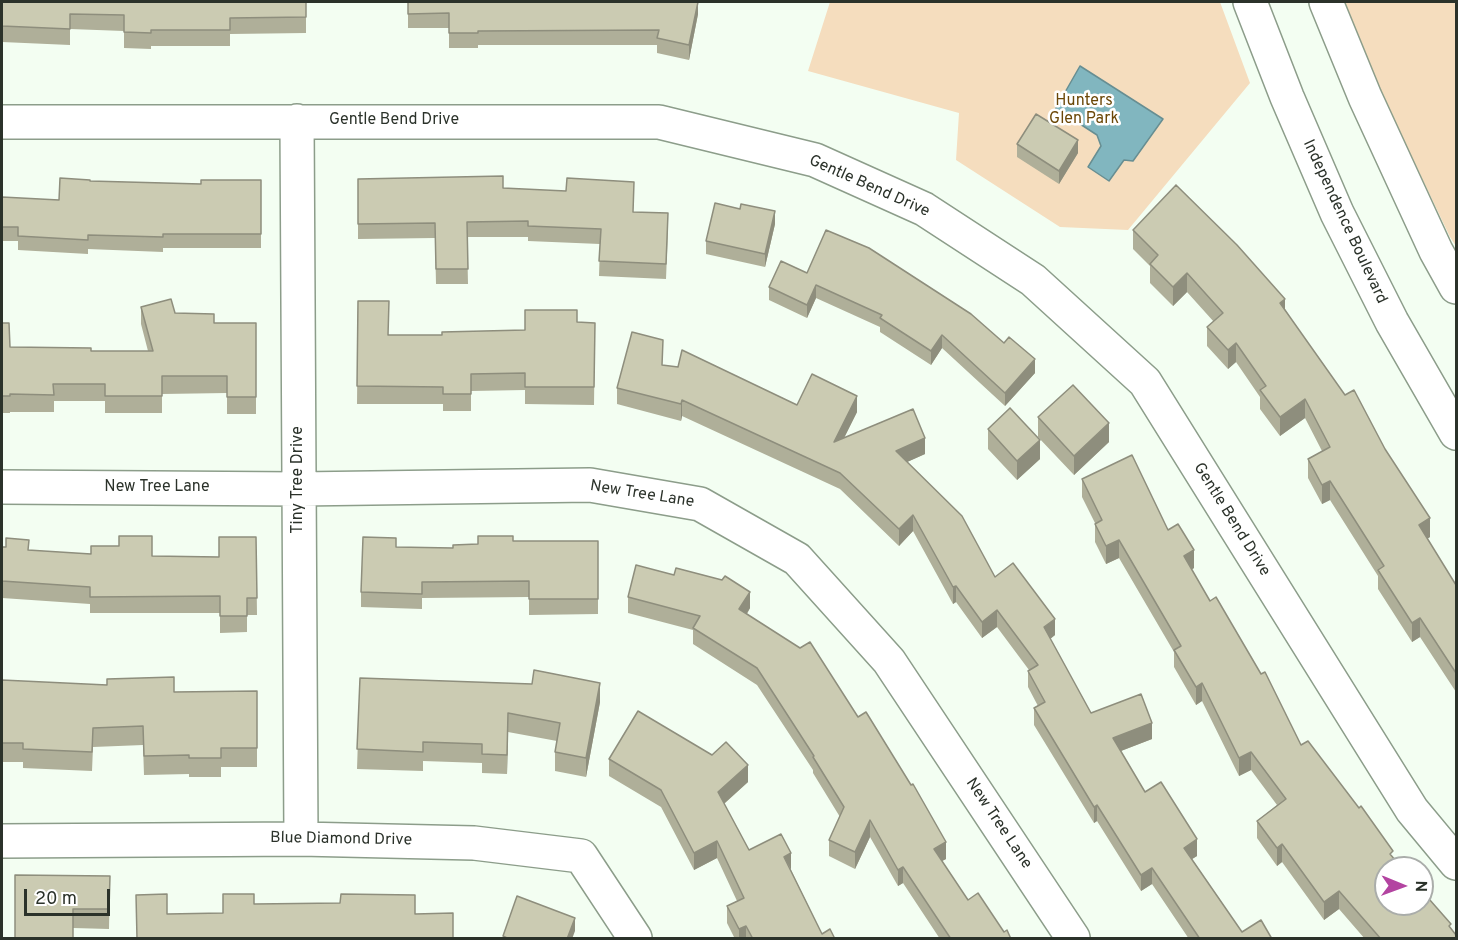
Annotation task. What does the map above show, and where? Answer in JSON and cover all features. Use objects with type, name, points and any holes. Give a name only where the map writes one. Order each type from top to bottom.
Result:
[{"type":"street","name":"Independence Boulevard","points":[[1250,2],[1287,97],[1337,213],[1392,322],[1456,434]]},
{"type":"street","points":[[1326,2],[1365,97],[1436,251],[1456,287]]},
{"type":"street","name":"Tiny Tree Drive","points":[[297,121],[301,839]]},
{"type":"street","name":"Gentle Bend Drive","points":[[2,123],[659,122],[815,160],[924,209],[1033,280],[1145,382],[1412,810],[1456,863]]},
{"type":"street","name":"New Tree Lane","points":[[2,487],[299,489],[590,485],[700,504],[796,559],[889,661],[1073,939]]},
{"type":"street","name":"Blue Diamond Drive","points":[[2,841],[301,839],[474,843],[581,856],[635,939]]},
{"type":"green space","name":"Hunters Glen Park","points":[[830,2],[1220,2],[1250,83],[1128,230],[1060,227],[956,160],[959,113],[808,71]]},
{"type":"green space","points":[[1338,2],[1456,2],[1456,246],[1450,237]]},
{"type":"water","points":[[1080,66],[1163,119],[1133,161],[1124,160],[1109,181],[1088,167],[1101,146],[1097,135],[1077,122],[1069,124],[1052,115]]},
{"type":"building","points":[[2,2],[306,2],[306,17],[230,18],[230,30],[151,30],[151,33],[124,32],[124,15],[70,14],[70,29],[2,26]]},
{"type":"building","points":[[408,2],[698,2],[689,45],[657,38],[659,30],[449,33],[449,13],[408,14]]},
{"type":"building","points":[[1036,114],[1078,140],[1059,171],[1017,144]]},
{"type":"building","points":[[503,176],[503,188],[566,191],[567,178],[634,182],[633,212],[668,213],[666,264],[599,261],[601,229],[528,226],[528,221],[467,222],[468,269],[436,269],[435,223],[358,224],[358,179]]},
{"type":"building","points":[[60,178],[201,184],[201,180],[261,180],[261,234],[163,234],[163,237],[88,235],[88,240],[18,236],[18,227],[2,227],[2,197],[59,200]]},
{"type":"building","points":[[1176,185],[1237,245],[1285,299],[1280,303],[1345,395],[1354,390],[1385,449],[1430,518],[1419,525],[1456,585],[1456,673],[1420,618],[1412,623],[1378,570],[1384,566],[1330,481],[1322,485],[1308,459],[1330,447],[1305,399],[1280,417],[1260,390],[1266,386],[1236,343],[1228,350],[1207,327],[1223,313],[1187,273],[1173,287],[1150,264],[1158,255],[1133,230]]},
{"type":"building","points":[[715,203],[740,209],[741,204],[775,211],[765,254],[706,241]]},
{"type":"building","points":[[826,230],[869,248],[971,314],[1004,343],[1009,337],[1035,359],[1005,393],[942,335],[931,351],[880,318],[882,315],[816,285],[807,305],[769,287],[781,261],[807,273]]},
{"type":"building","points":[[171,299],[175,313],[214,314],[214,323],[256,323],[256,397],[227,397],[227,376],[162,376],[162,396],[105,396],[105,384],[53,384],[54,395],[10,394],[10,396],[2,396],[2,323],[9,323],[10,347],[153,351],[141,307]]},
{"type":"building","points":[[358,301],[389,301],[388,335],[442,335],[442,332],[525,330],[525,310],[577,310],[577,322],[595,323],[594,387],[525,387],[525,373],[471,374],[471,394],[443,394],[443,387],[357,386]]},
{"type":"building","points":[[632,332],[663,340],[662,365],[678,367],[682,350],[797,405],[812,374],[857,396],[834,442],[913,409],[925,438],[896,451],[962,516],[995,577],[1013,563],[1055,619],[1044,627],[1091,713],[1141,694],[1152,723],[1113,738],[1145,792],[1161,782],[1197,839],[1184,848],[1242,932],[1261,920],[1272,939],[1200,939],[1152,868],[1141,875],[1097,805],[1094,807],[1034,708],[1045,702],[1028,671],[1038,665],[997,610],[982,622],[956,586],[953,587],[913,515],[899,529],[840,473],[682,400],[681,404],[617,388]]},
{"type":"building","points":[[1073,385],[1109,423],[1074,456],[1038,417]]},
{"type":"building","points":[[1010,408],[1040,440],[1017,461],[988,429]]},
{"type":"building","points":[[1132,455],[1168,530],[1178,524],[1194,550],[1184,556],[1210,601],[1216,597],[1261,674],[1265,672],[1301,745],[1308,741],[1359,808],[1361,806],[1393,851],[1390,854],[1392,856],[1374,856],[1374,916],[1434,916],[1434,905],[1451,924],[1449,926],[1456,935],[1456,939],[1381,939],[1339,891],[1324,902],[1282,844],[1277,848],[1257,821],[1286,799],[1251,752],[1239,758],[1202,683],[1196,687],[1174,650],[1181,646],[1119,540],[1106,546],[1095,524],[1102,520],[1082,479]]},
{"type":"building","points":[[119,536],[152,536],[152,556],[219,557],[219,537],[256,537],[257,598],[247,598],[247,616],[220,616],[220,596],[90,597],[90,587],[2,581],[2,547],[6,547],[6,538],[29,540],[28,550],[91,554],[91,546],[119,546]]},
{"type":"building","points":[[478,536],[513,536],[513,541],[598,541],[598,599],[529,599],[529,581],[422,582],[422,594],[361,592],[363,537],[396,538],[396,547],[453,548],[453,545],[478,544]]},
{"type":"building","points":[[636,565],[674,575],[676,568],[722,580],[725,576],[750,592],[739,609],[800,648],[810,642],[858,717],[866,712],[911,785],[913,784],[946,842],[934,849],[968,900],[978,893],[1004,932],[1007,930],[1011,939],[951,939],[903,867],[898,870],[870,820],[855,852],[829,840],[844,807],[757,668],[693,628],[700,616],[628,597]]},
{"type":"building","points":[[534,670],[600,683],[586,758],[555,752],[560,723],[508,713],[507,755],[482,754],[482,744],[423,742],[423,752],[357,749],[360,678],[532,684]]},
{"type":"building","points":[[174,677],[174,692],[257,691],[257,748],[221,748],[221,758],[189,758],[189,755],[144,756],[143,726],[93,728],[92,752],[23,749],[23,743],[2,743],[2,680],[107,685],[107,679]]},
{"type":"building","points":[[638,711],[712,755],[726,742],[748,765],[718,792],[749,850],[781,834],[791,853],[784,857],[822,934],[830,929],[835,939],[753,939],[746,926],[739,929],[727,906],[744,898],[717,841],[694,853],[661,790],[609,759]]},
{"type":"building","points":[[15,875],[110,876],[109,909],[73,909],[73,939],[15,939]]},
{"type":"building","points":[[167,894],[167,914],[223,913],[223,894],[254,894],[254,904],[340,903],[341,894],[415,895],[415,914],[453,913],[453,938],[498,939],[137,939],[136,895]]},
{"type":"building","points":[[517,896],[575,918],[567,939],[509,939],[503,936]]}]
